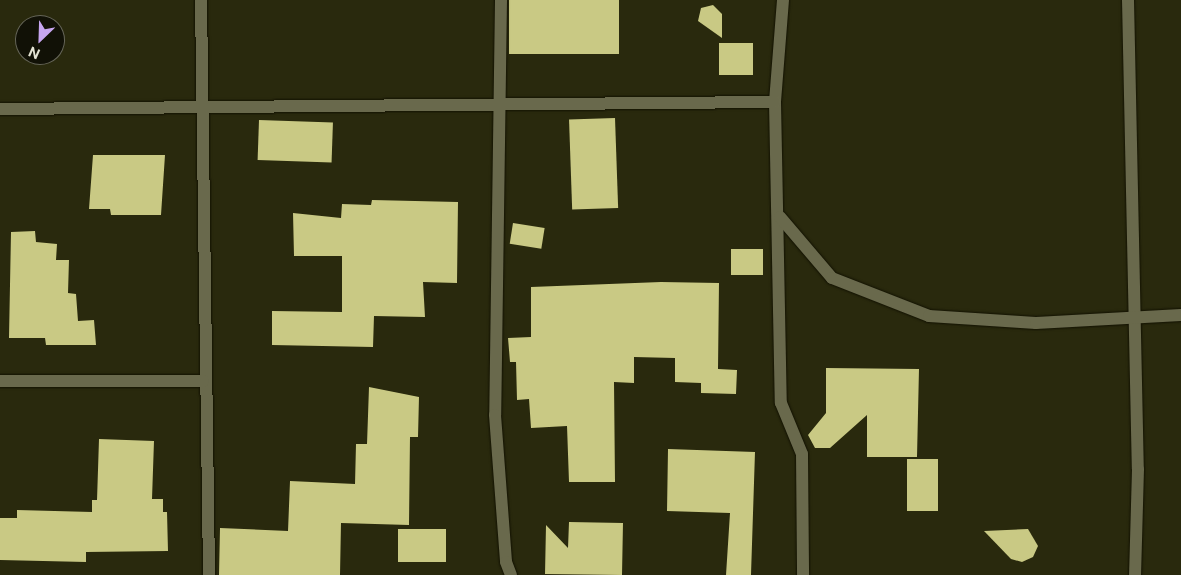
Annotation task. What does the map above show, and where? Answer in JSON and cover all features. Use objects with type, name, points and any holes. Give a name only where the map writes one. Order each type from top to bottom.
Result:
[{"type":"street","points":[[201,0],[203,381],[209,575]]},
{"type":"street","points":[[502,0],[495,415],[506,562],[511,575]]},
{"type":"street","points":[[783,0],[775,102],[780,216],[781,403],[802,454],[803,575]]},
{"type":"street","points":[[1128,0],[1135,315],[1135,575]]},
{"type":"street","points":[[0,109],[499,102],[775,102]]},
{"type":"street","points":[[780,216],[832,278],[929,316],[1036,323],[1135,315],[1181,315]]},
{"type":"street","points":[[0,381],[203,381]]},
{"type":"building","points":[[509,0],[619,0],[619,54],[509,54]]},
{"type":"building","points":[[713,5],[722,14],[722,38],[698,21],[701,8]]},
{"type":"building","points":[[719,43],[753,43],[753,75],[719,75]]},
{"type":"building","points":[[615,118],[618,208],[572,210],[569,120]]},
{"type":"building","points":[[259,120],[333,123],[332,163],[258,160]]},
{"type":"building","points":[[93,155],[165,155],[161,215],[111,215],[110,209],[89,209]]},
{"type":"building","points":[[372,200],[458,202],[457,283],[423,282],[425,317],[374,316],[373,347],[272,345],[272,311],[342,312],[342,256],[294,256],[293,213],[341,218],[342,204],[371,205]]},
{"type":"building","points":[[513,223],[545,228],[541,249],[510,244]]},
{"type":"building","points":[[35,231],[36,242],[57,244],[56,260],[69,260],[68,293],[76,294],[78,321],[94,320],[96,345],[46,345],[45,338],[9,338],[11,232]]},
{"type":"building","points":[[731,249],[763,249],[763,275],[731,275]]},
{"type":"building","points":[[661,282],[719,283],[718,369],[737,370],[736,394],[701,393],[701,383],[675,382],[675,358],[634,357],[634,383],[614,382],[615,482],[569,482],[567,426],[531,428],[529,399],[517,400],[516,362],[510,362],[508,338],[531,337],[531,287]]},
{"type":"building","points":[[826,368],[919,369],[917,457],[867,457],[867,415],[830,448],[815,448],[808,435],[826,413]]},
{"type":"building","points":[[369,387],[419,397],[418,437],[410,437],[409,525],[341,523],[340,575],[219,575],[220,528],[288,531],[290,481],[355,484],[356,444],[367,444]]},
{"type":"building","points":[[99,439],[154,441],[152,499],[163,499],[163,512],[167,512],[168,551],[86,552],[86,562],[0,560],[0,518],[17,518],[17,510],[92,512],[92,500],[97,500]]},
{"type":"building","points":[[668,449],[755,452],[751,575],[726,575],[730,513],[667,511]]},
{"type":"building","points":[[907,459],[938,459],[938,511],[907,511]]},
{"type":"building","points":[[569,522],[623,523],[622,575],[545,574],[546,525],[568,548]]},
{"type":"building","points":[[398,529],[446,529],[446,562],[398,562]]},
{"type":"building","points":[[1028,529],[1038,546],[1033,557],[1022,562],[1011,559],[984,531]]}]
